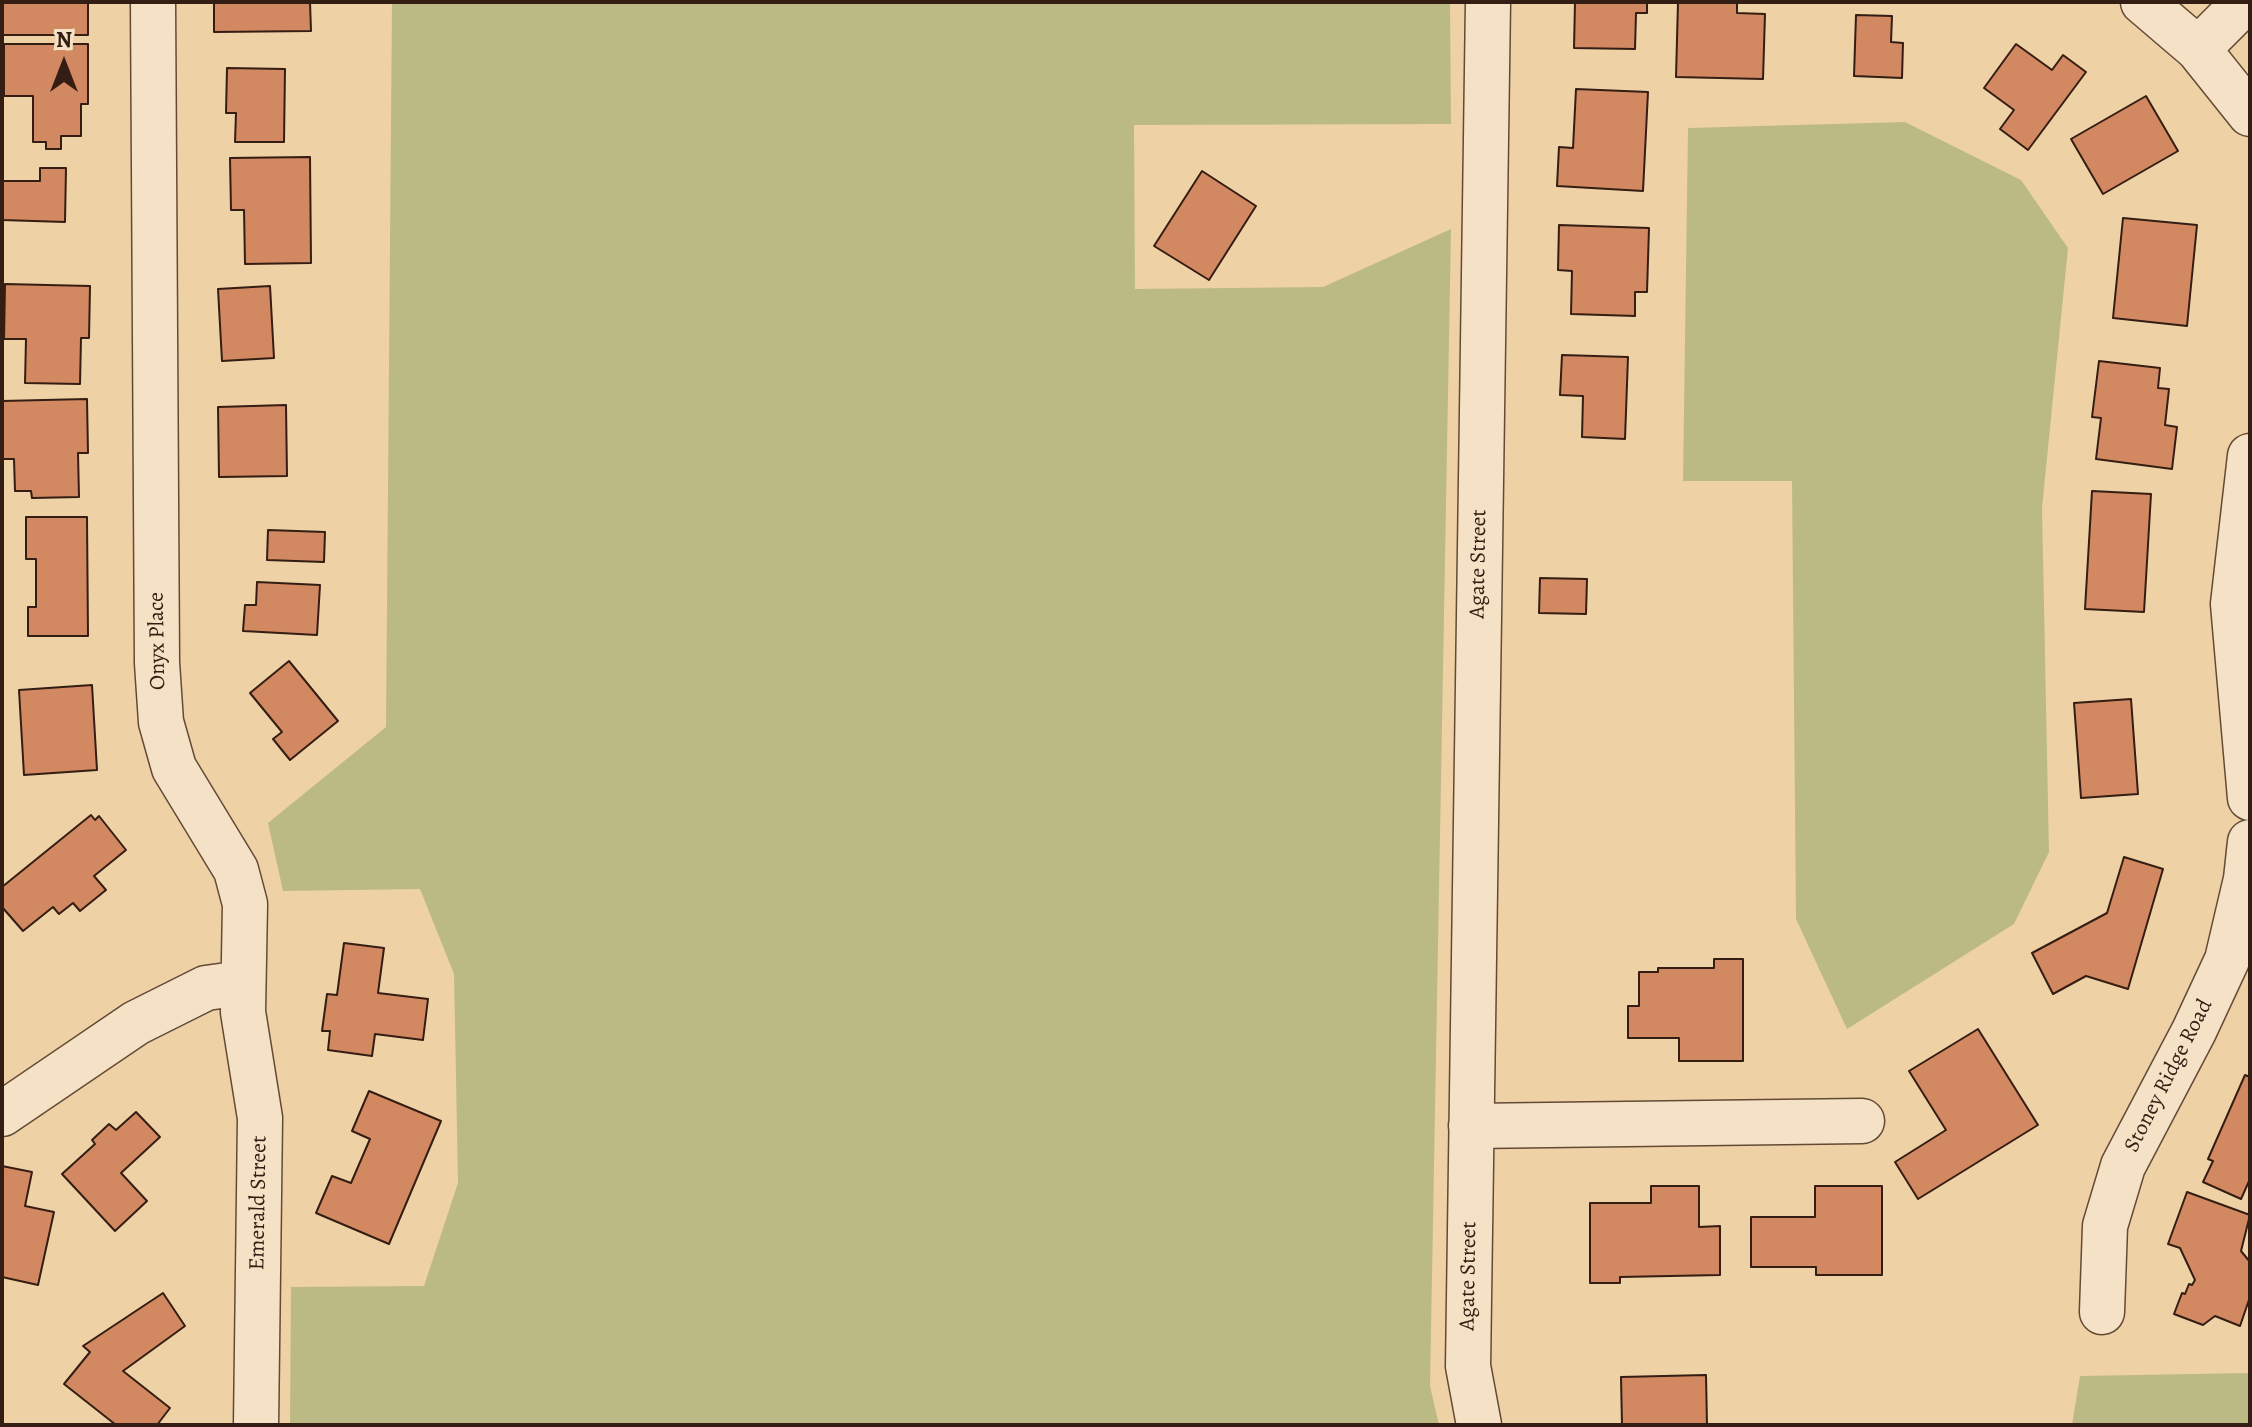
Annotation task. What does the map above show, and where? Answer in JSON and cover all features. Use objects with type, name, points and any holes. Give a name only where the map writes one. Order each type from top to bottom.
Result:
[{"type":"street","name":"Onyx Place","points":[[153,2],[157,647],[161,722],[174,768],[236,870],[245,904],[242,983]]},
{"type":"street","name":"Agate Street","points":[[1479,1425],[1468,1366],[1488,2]]},
{"type":"street","points":[[2143,2],[2198,49],[2250,114]]},
{"type":"street","points":[[2198,49],[2245,2]]},
{"type":"street","points":[[2250,456],[2233,604],[2250,798]]},
{"type":"street","name":"Stoney Ridge Road","points":[[2102,1312],[2105,1226],[2123,1166],[2194,1031],[2227,960],[2246,879],[2250,842]]},
{"type":"street","points":[[2,1114],[136,1023],[206,988],[242,983]]},
{"type":"street","name":"Emerald Street","points":[[242,983],[246,1039],[260,1118],[256,1425]]},
{"type":"street","points":[[1471,1126],[1862,1121]]},
{"type":"shaded area","points":[[392,2],[1450,2],[1451,124],[1134,125],[1135,289],[1323,287],[1451,229],[1430,1386],[1439,1425],[290,1425],[291,1287],[424,1286],[458,1183],[454,974],[420,889],[283,891],[268,823],[386,727]]},
{"type":"shaded area","points":[[1905,122],[2021,180],[2068,248],[2042,508],[2049,852],[2014,924],[1847,1029],[1796,919],[1792,481],[1683,481],[1688,128]]},
{"type":"shaded area","points":[[2250,1373],[2250,1425],[2072,1425],[2080,1376]]},
{"type":"building","points":[[2,2],[88,2],[88,35],[2,35]]},
{"type":"building","points":[[214,2],[310,2],[311,31],[214,32]]},
{"type":"building","points":[[1575,2],[1647,2],[1647,13],[1636,13],[1635,49],[1574,48]]},
{"type":"building","points":[[1678,2],[1737,2],[1737,13],[1765,14],[1763,79],[1676,77]]},
{"type":"building","points":[[1856,15],[1892,16],[1891,42],[1903,43],[1902,78],[1854,76]]},
{"type":"building","points":[[4,44],[88,44],[88,104],[81,104],[81,136],[61,136],[61,149],[46,149],[46,142],[33,142],[33,96],[4,96]]},
{"type":"building","points":[[2016,44],[2052,70],[2063,55],[2086,72],[2028,150],[2000,129],[2014,110],[1984,88]]},
{"type":"building","points":[[227,68],[285,69],[284,142],[235,142],[236,113],[226,113]]},
{"type":"building","points":[[1576,89],[1648,92],[1643,191],[1557,186],[1559,147],[1573,148]]},
{"type":"building","points":[[2146,96],[2178,151],[2103,194],[2071,139]]},
{"type":"building","points":[[310,157],[311,263],[245,264],[244,210],[231,210],[230,158]]},
{"type":"building","points":[[40,168],[66,168],[65,222],[2,220],[2,181],[40,181]]},
{"type":"building","points":[[1202,171],[1256,206],[1209,280],[1154,246]]},
{"type":"building","points":[[2123,218],[2197,225],[2187,326],[2113,318]]},
{"type":"building","points":[[1559,225],[1649,228],[1647,292],[1635,292],[1635,316],[1571,314],[1572,271],[1558,270]]},
{"type":"building","points":[[5,284],[90,286],[89,338],[81,338],[80,384],[25,383],[26,339],[4,339]]},
{"type":"building","points":[[270,286],[274,358],[222,361],[218,289]]},
{"type":"building","points":[[1562,355],[1628,357],[1625,439],[1582,437],[1583,396],[1560,395]]},
{"type":"building","points":[[2099,361],[2160,368],[2158,388],[2169,389],[2165,425],[2177,427],[2172,469],[2096,459],[2101,418],[2092,417]]},
{"type":"building","points":[[87,399],[88,453],[78,453],[79,497],[32,498],[31,491],[15,491],[14,459],[2,459],[2,401]]},
{"type":"building","points":[[286,405],[287,476],[219,477],[218,407]]},
{"type":"building","points":[[2092,491],[2151,494],[2144,612],[2085,609]]},
{"type":"building","points":[[26,517],[87,517],[88,636],[28,636],[28,607],[36,607],[36,559],[26,559]]},
{"type":"building","points":[[268,530],[325,532],[324,562],[267,560]]},
{"type":"building","points":[[1540,578],[1587,579],[1586,614],[1539,613]]},
{"type":"building","points":[[257,582],[320,585],[317,635],[243,631],[245,605],[256,605]]},
{"type":"building","points":[[289,661],[338,721],[290,760],[273,739],[282,732],[250,693]]},
{"type":"building","points":[[92,685],[97,770],[24,775],[19,690]]},
{"type":"building","points":[[2131,699],[2138,794],[2081,798],[2074,703]]},
{"type":"building","points":[[91,815],[95,820],[99,816],[126,850],[94,876],[106,890],[80,911],[73,903],[59,914],[53,907],[23,931],[2,907],[2,887]]},
{"type":"building","points":[[2124,857],[2163,869],[2128,989],[2086,976],[2053,994],[2032,953],[2107,913]]},
{"type":"building","points":[[344,943],[384,948],[378,993],[428,999],[423,1040],[375,1034],[372,1056],[328,1050],[330,1031],[322,1031],[327,994],[337,995]]},
{"type":"building","points":[[1714,959],[1743,959],[1743,1061],[1679,1061],[1679,1038],[1628,1038],[1628,1006],[1639,1006],[1639,972],[1658,972],[1658,968],[1714,968]]},
{"type":"building","points":[[1978,1029],[2038,1125],[1918,1199],[1895,1162],[1946,1130],[1909,1071]]},
{"type":"building","points":[[2245,1075],[2250,1077],[2250,1179],[2241,1199],[2203,1182],[2213,1161],[2208,1159]]},
{"type":"building","points":[[369,1091],[441,1121],[389,1244],[316,1213],[332,1176],[351,1183],[370,1139],[352,1131]]},
{"type":"building","points":[[136,1112],[160,1137],[121,1173],[147,1201],[115,1231],[62,1174],[95,1144],[92,1140],[109,1124],[116,1130]]},
{"type":"building","points":[[2,1166],[32,1172],[25,1206],[54,1212],[38,1285],[2,1277]]},
{"type":"building","points":[[1651,1186],[1699,1186],[1699,1227],[1720,1226],[1720,1275],[1620,1277],[1620,1283],[1590,1283],[1590,1203],[1651,1203]]},
{"type":"building","points":[[1815,1186],[1882,1186],[1882,1275],[1816,1275],[1816,1267],[1751,1267],[1751,1217],[1815,1217]]},
{"type":"building","points":[[2187,1192],[2250,1215],[2241,1251],[2250,1262],[2250,1297],[2240,1326],[2215,1316],[2203,1325],[2174,1314],[2182,1293],[2185,1294],[2189,1284],[2192,1285],[2195,1280],[2180,1248],[2168,1244]]},
{"type":"building","points":[[163,1293],[185,1326],[123,1371],[170,1408],[157,1425],[116,1425],[64,1384],[90,1352],[83,1346]]},
{"type":"building","points":[[1706,1375],[1707,1425],[1622,1425],[1621,1377]]}]
